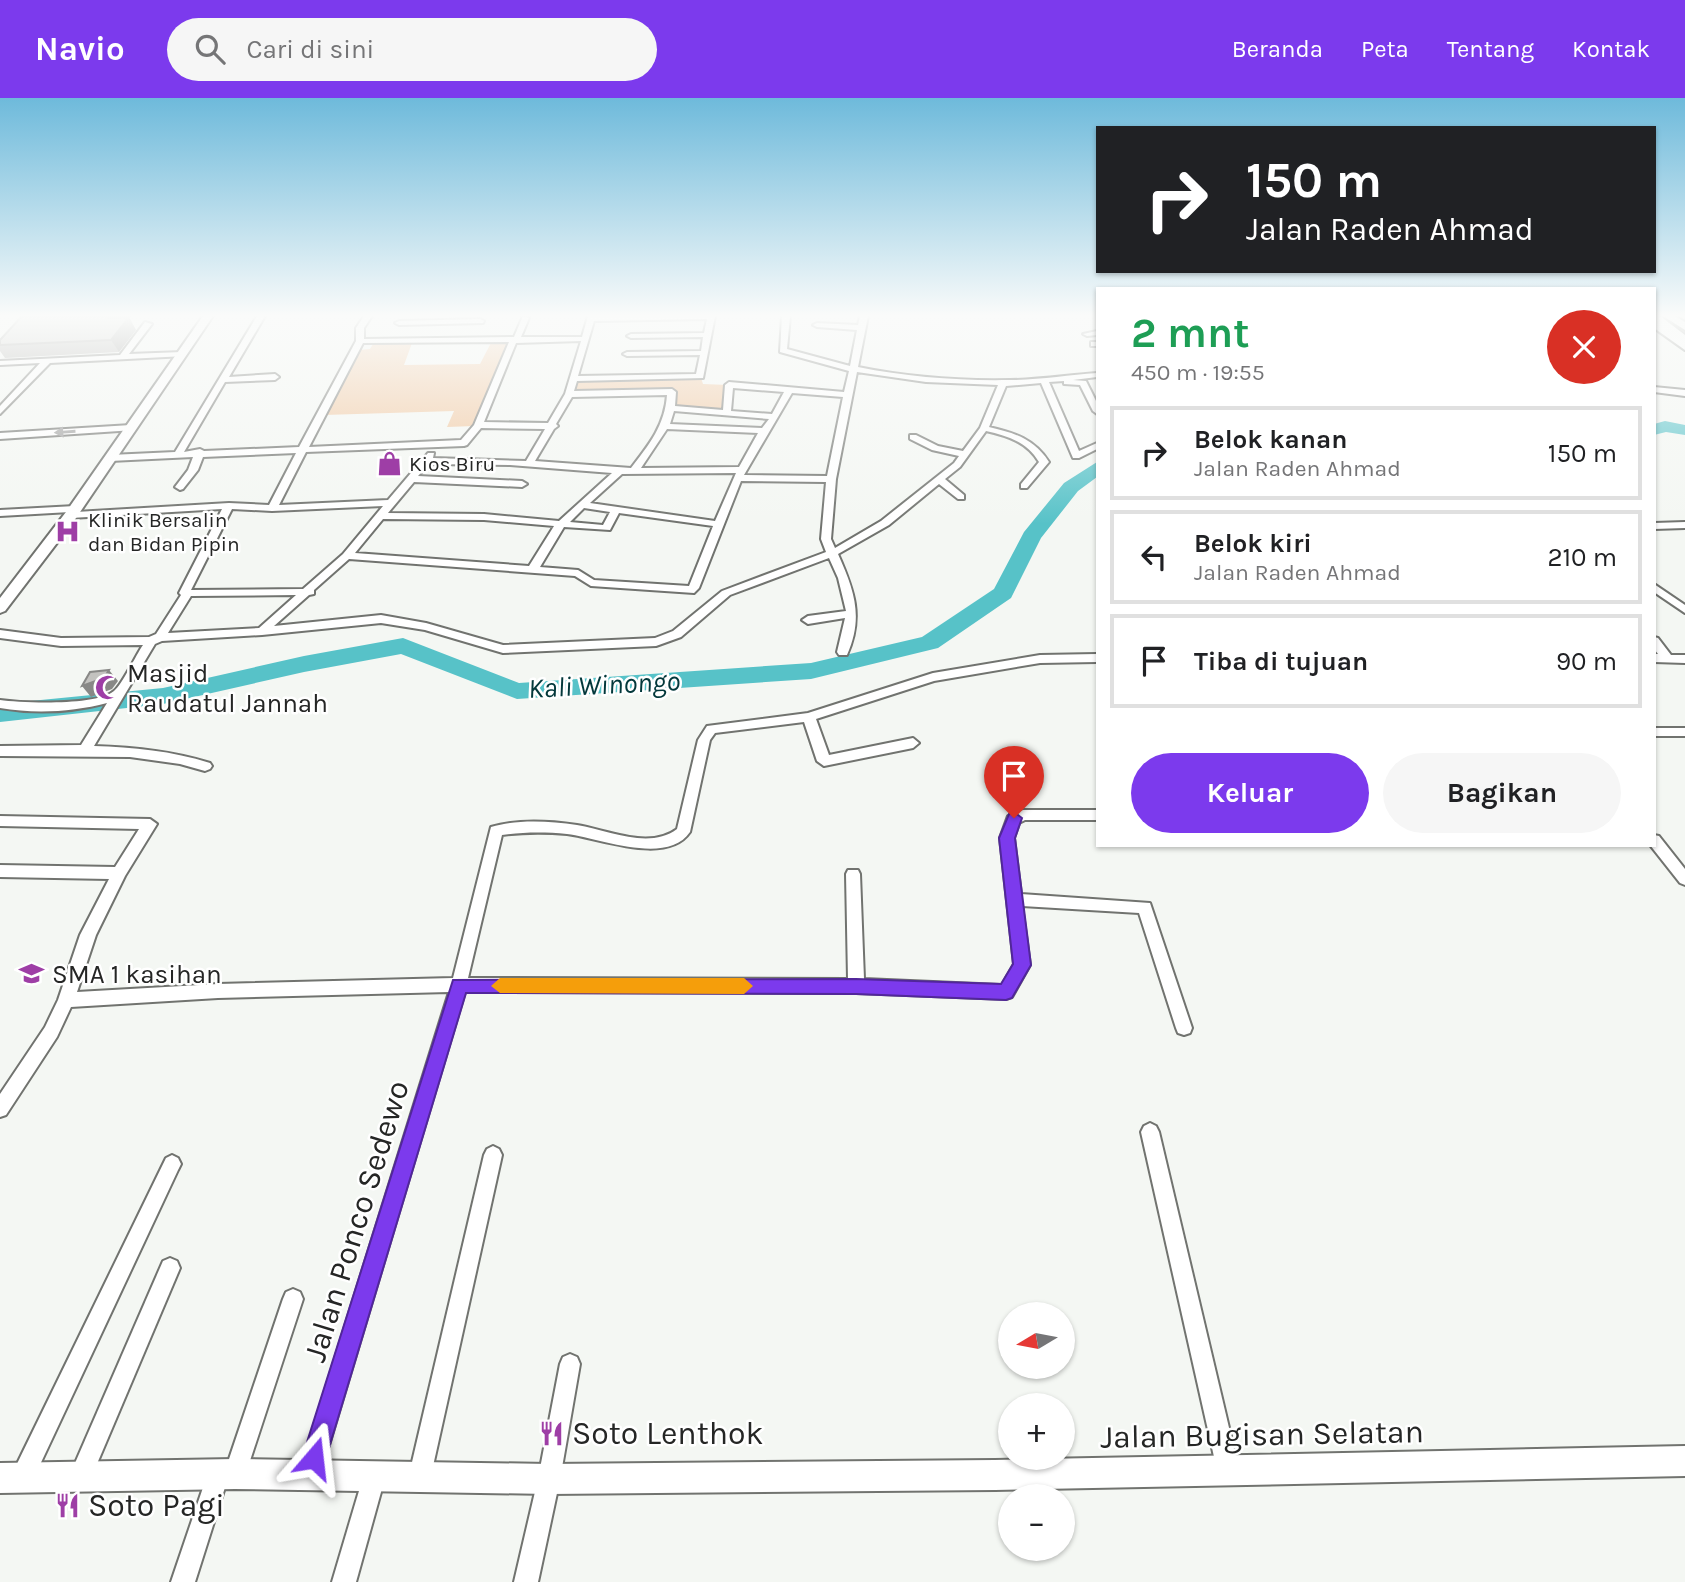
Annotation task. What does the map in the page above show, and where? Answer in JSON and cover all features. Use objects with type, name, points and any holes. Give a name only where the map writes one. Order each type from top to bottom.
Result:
[{"type":"street","points":[[0,411],[24,385]]},
{"type":"street","points":[[0,608],[73,512],[160,385]]},
{"type":"street","points":[[180,453],[220,385]]},
{"type":"street","points":[[272,509],[337,385]]},
{"type":"street","points":[[110,458],[467,441],[478,425],[495,385]]},
{"type":"street","points":[[529,464],[554,426],[571,385]]},
{"type":"street","points":[[727,412],[729,385]]},
{"type":"street","points":[[732,385],[848,395]]},
{"type":"street","points":[[843,652],[852,614],[826,539],[831,479],[850,385]]},
{"type":"street","points":[[0,634],[61,642],[156,639],[262,632],[381,619],[426,627],[494,648],[532,650],[648,644],[677,634],[726,593],[831,551],[885,523],[941,481],[965,454],[984,428],[1002,385]]},
{"type":"street","points":[[1046,385],[1076,456],[1096,446]]},
{"type":"street","points":[[1083,385],[1096,409]]},
{"type":"street","points":[[1656,390],[1685,393]]},
{"type":"street","points":[[569,394],[670,391],[670,408],[664,426],[655,445],[635,469]]},
{"type":"street","points":[[347,556],[578,573],[591,583],[686,592],[694,588],[717,524],[741,474],[763,431],[775,417],[789,391]]},
{"type":"street","points":[[670,408],[775,417]]},
{"type":"street","points":[[478,425],[554,426]]},
{"type":"street","points":[[664,426],[763,431]]},
{"type":"street","points":[[0,436],[131,428]]},
{"type":"street","points":[[984,428],[1022,438],[1040,454],[1044,462],[1024,486]]},
{"type":"street","points":[[913,437],[935,448],[965,454]]},
{"type":"street","points":[[262,632],[310,592],[347,556],[379,516],[414,479],[440,443]]},
{"type":"street","points":[[180,487],[193,470],[200,452]]},
{"type":"street","points":[[427,461],[831,479]]},
{"type":"street","points":[[533,569],[561,524],[620,471]]},
{"type":"street","points":[[414,479],[522,484]]},
{"type":"street","points":[[941,481],[961,497]]},
{"type":"street","points":[[0,513],[229,506],[272,509],[391,503]]},
{"type":"street","points":[[581,505],[717,524]]},
{"type":"street","points":[[187,594],[184,591],[229,506]]},
{"type":"street","points":[[379,516],[484,517],[606,528],[616,510]]},
{"type":"street","points":[[1656,526],[1685,526]]},
{"type":"street","points":[[1656,588],[1685,610]]},
{"type":"street","points":[[187,594],[310,592]]},
{"type":"street","points":[[84,751],[187,594]]},
{"type":"street","points":[[808,620],[852,614]]},
{"type":"street","points":[[1656,644],[1667,658]]},
{"type":"street","points":[[913,743],[824,761],[809,718],[933,677],[1040,659],[1096,658]]},
{"type":"street","points":[[1656,658],[1685,659]]},
{"type":"street","points":[[0,704],[45,706],[94,702],[119,694]]},
{"type":"street","name":"Jalan Ponco Sedewo","points":[[310,1474],[459,985],[496,831],[524,826],[594,832],[650,844],[671,841],[683,832],[704,740],[709,731],[809,718]]},
{"type":"street","points":[[1656,732],[1685,732]]},
{"type":"street","points":[[0,751],[84,751],[158,756],[205,766]]},
{"type":"street","points":[[66,1000],[218,991],[459,985],[856,986],[1006,992],[1022,968],[1007,838],[1014,818],[1023,815],[1096,815]]},
{"type":"street","points":[[0,821],[150,824],[119,873],[88,935],[66,1000],[33,1063],[0,1110]]},
{"type":"street","points":[[1656,843],[1685,879]]},
{"type":"street","points":[[0,870],[119,873]]},
{"type":"street","points":[[853,874],[856,986]]},
{"type":"street","points":[[1014,900],[1144,907],[1184,1028]]},
{"type":"street","points":[[1150,1132],[1228,1470]]},
{"type":"street","points":[[420,1475],[493,1156]]},
{"type":"street","points":[[11,1478],[173,1164]]},
{"type":"street","points":[[79,1479],[170,1268]]},
{"type":"street","points":[[183,1582],[293,1299]]},
{"type":"street","points":[[526,1582],[549,1479],[570,1364]]},
{"type":"street","name":"Jalan Bugisan Selatan","points":[[11,1478],[375,1474],[549,1479],[1685,1461]]},
{"type":"street","points":[[344,1582],[375,1474]]},
{"type":"shaded area","points":[[340,385],[491,385],[474,426],[447,427],[454,411],[324,415]]},
{"type":"shaded area","points":[[576,385],[728,385],[725,409],[670,405],[672,392],[575,391]]},
{"type":"building","points":[[109,670],[104,678],[82,686],[90,672]]},
{"type":"waterway","name":"Kali Winongo","points":[[1656,429],[1665,426],[1685,430]]},
{"type":"waterway","name":"Kali Winongo","points":[[0,713],[163,696],[304,664],[403,646],[517,691],[811,671],[930,643],[1003,593],[1031,536],[1071,487],[1096,469]]},
{"type":"slow traffic","points":[[500,986],[744,986]]},
{"type":"place","name":"Kios Biru","points":[[389,464]]},
{"type":"place","name":"Klinik Bersalin dan Bidan Pipin","points":[[68,532]]},
{"type":"place","name":"Masjid Raudatul Jannah","points":[[107,688]]},
{"type":"place","name":"SMA 1 kasihan","points":[[32,974]]},
{"type":"place","name":"Soto Lenthok","points":[[552,1433]]},
{"type":"place","name":"Soto Pagi","points":[[68,1505]]},
{"type":"route","points":[[314,1458],[459,985],[856,986],[1006,992],[1022,968],[1007,838],[1014,818]]}]
